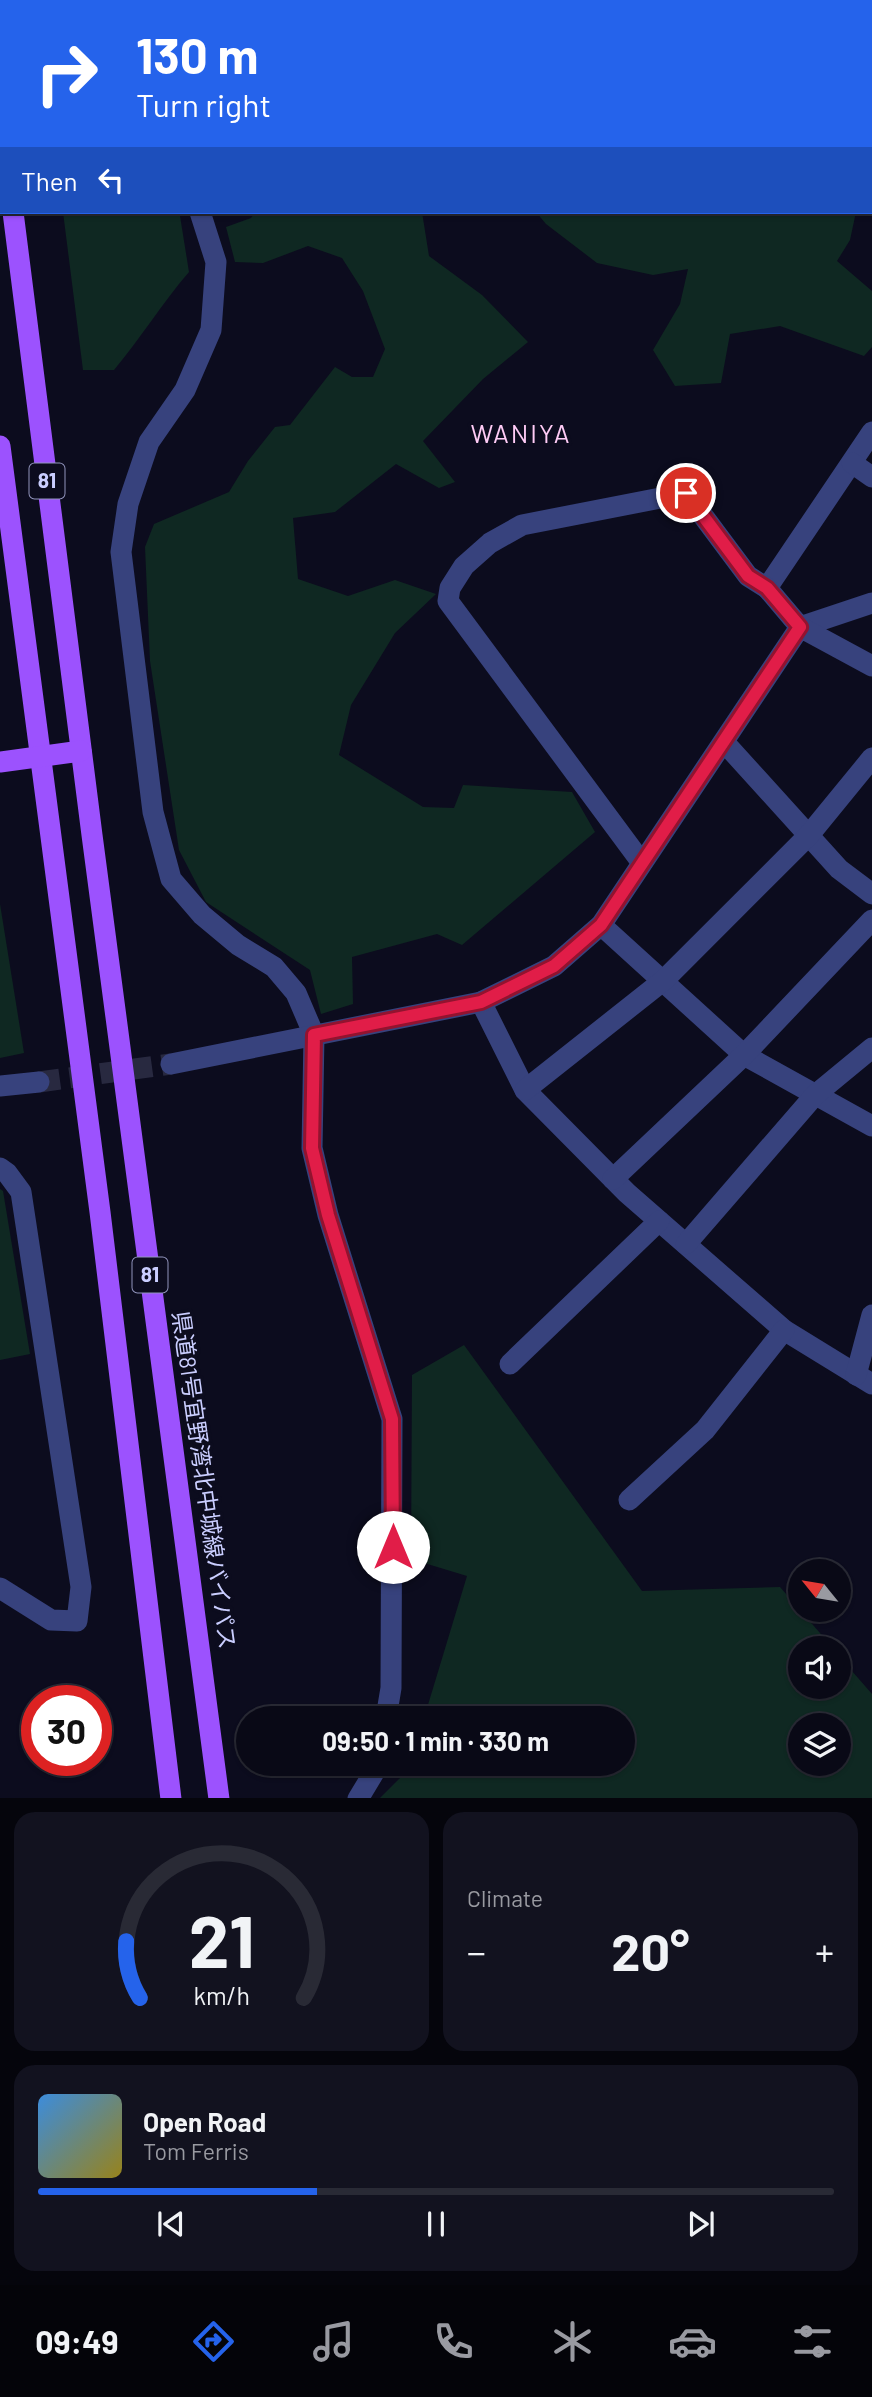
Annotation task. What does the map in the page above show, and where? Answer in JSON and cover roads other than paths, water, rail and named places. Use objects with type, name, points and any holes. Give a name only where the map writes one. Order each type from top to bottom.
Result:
[{"type":"main road","name":"81","points":[[13,214],[81,751]]},
{"type":"main road","name":"81","points":[[0,446],[100,1212],[171,1798]]},
{"type":"main road","points":[[0,762],[81,751]]},
{"type":"main road","name":"県道81号宜野湾北中城線バイパス","points":[[81,751],[219,1798]]},
{"type":"street","points":[[201,214],[216,262],[211,330],[185,390],[149,442],[128,503],[121,552],[153,812],[171,880],[202,915],[238,945],[274,967],[296,993],[314,1035],[312,1148],[328,1215],[392,1419],[391,1688],[388,1706]]},
{"type":"street","points":[[767,588],[872,432]]},
{"type":"street","points":[[852,463],[872,477]]},
{"type":"street","points":[[642,863],[448,601],[450,588],[464,566],[491,543],[522,525],[686,493],[748,576],[767,588],[800,627],[872,666]]},
{"type":"street","points":[[171,1064],[481,1002],[554,966],[601,925],[800,627],[872,603]]},
{"type":"street","points":[[724,742],[839,869],[872,894]]},
{"type":"street","points":[[525,1090],[664,980],[809,835],[872,758]]},
{"type":"street","points":[[613,1179],[744,1055],[872,920]]},
{"type":"street","points":[[601,925],[744,1055],[872,1126]]},
{"type":"street","points":[[481,1002],[525,1090],[613,1179],[783,1330],[864,1380],[872,1315]]},
{"type":"street","points":[[686,1244],[815,1095],[872,1048]]},
{"type":"street","points":[[0,1086],[38,1082]]},
{"type":"street","points":[[0,1168],[8,1173],[21,1192],[80,1587],[77,1621],[51,1620],[0,1588]]},
{"type":"street","points":[[510,1364],[659,1221]]},
{"type":"street","points":[[629,1500],[705,1430],[783,1330]]},
{"type":"street","points":[[358,1798],[372,1776]]},
{"type":"tunnel","points":[[39,1082],[171,1064]]},
{"type":"district","name":"WANIYA","points":[[521,434]]}]
